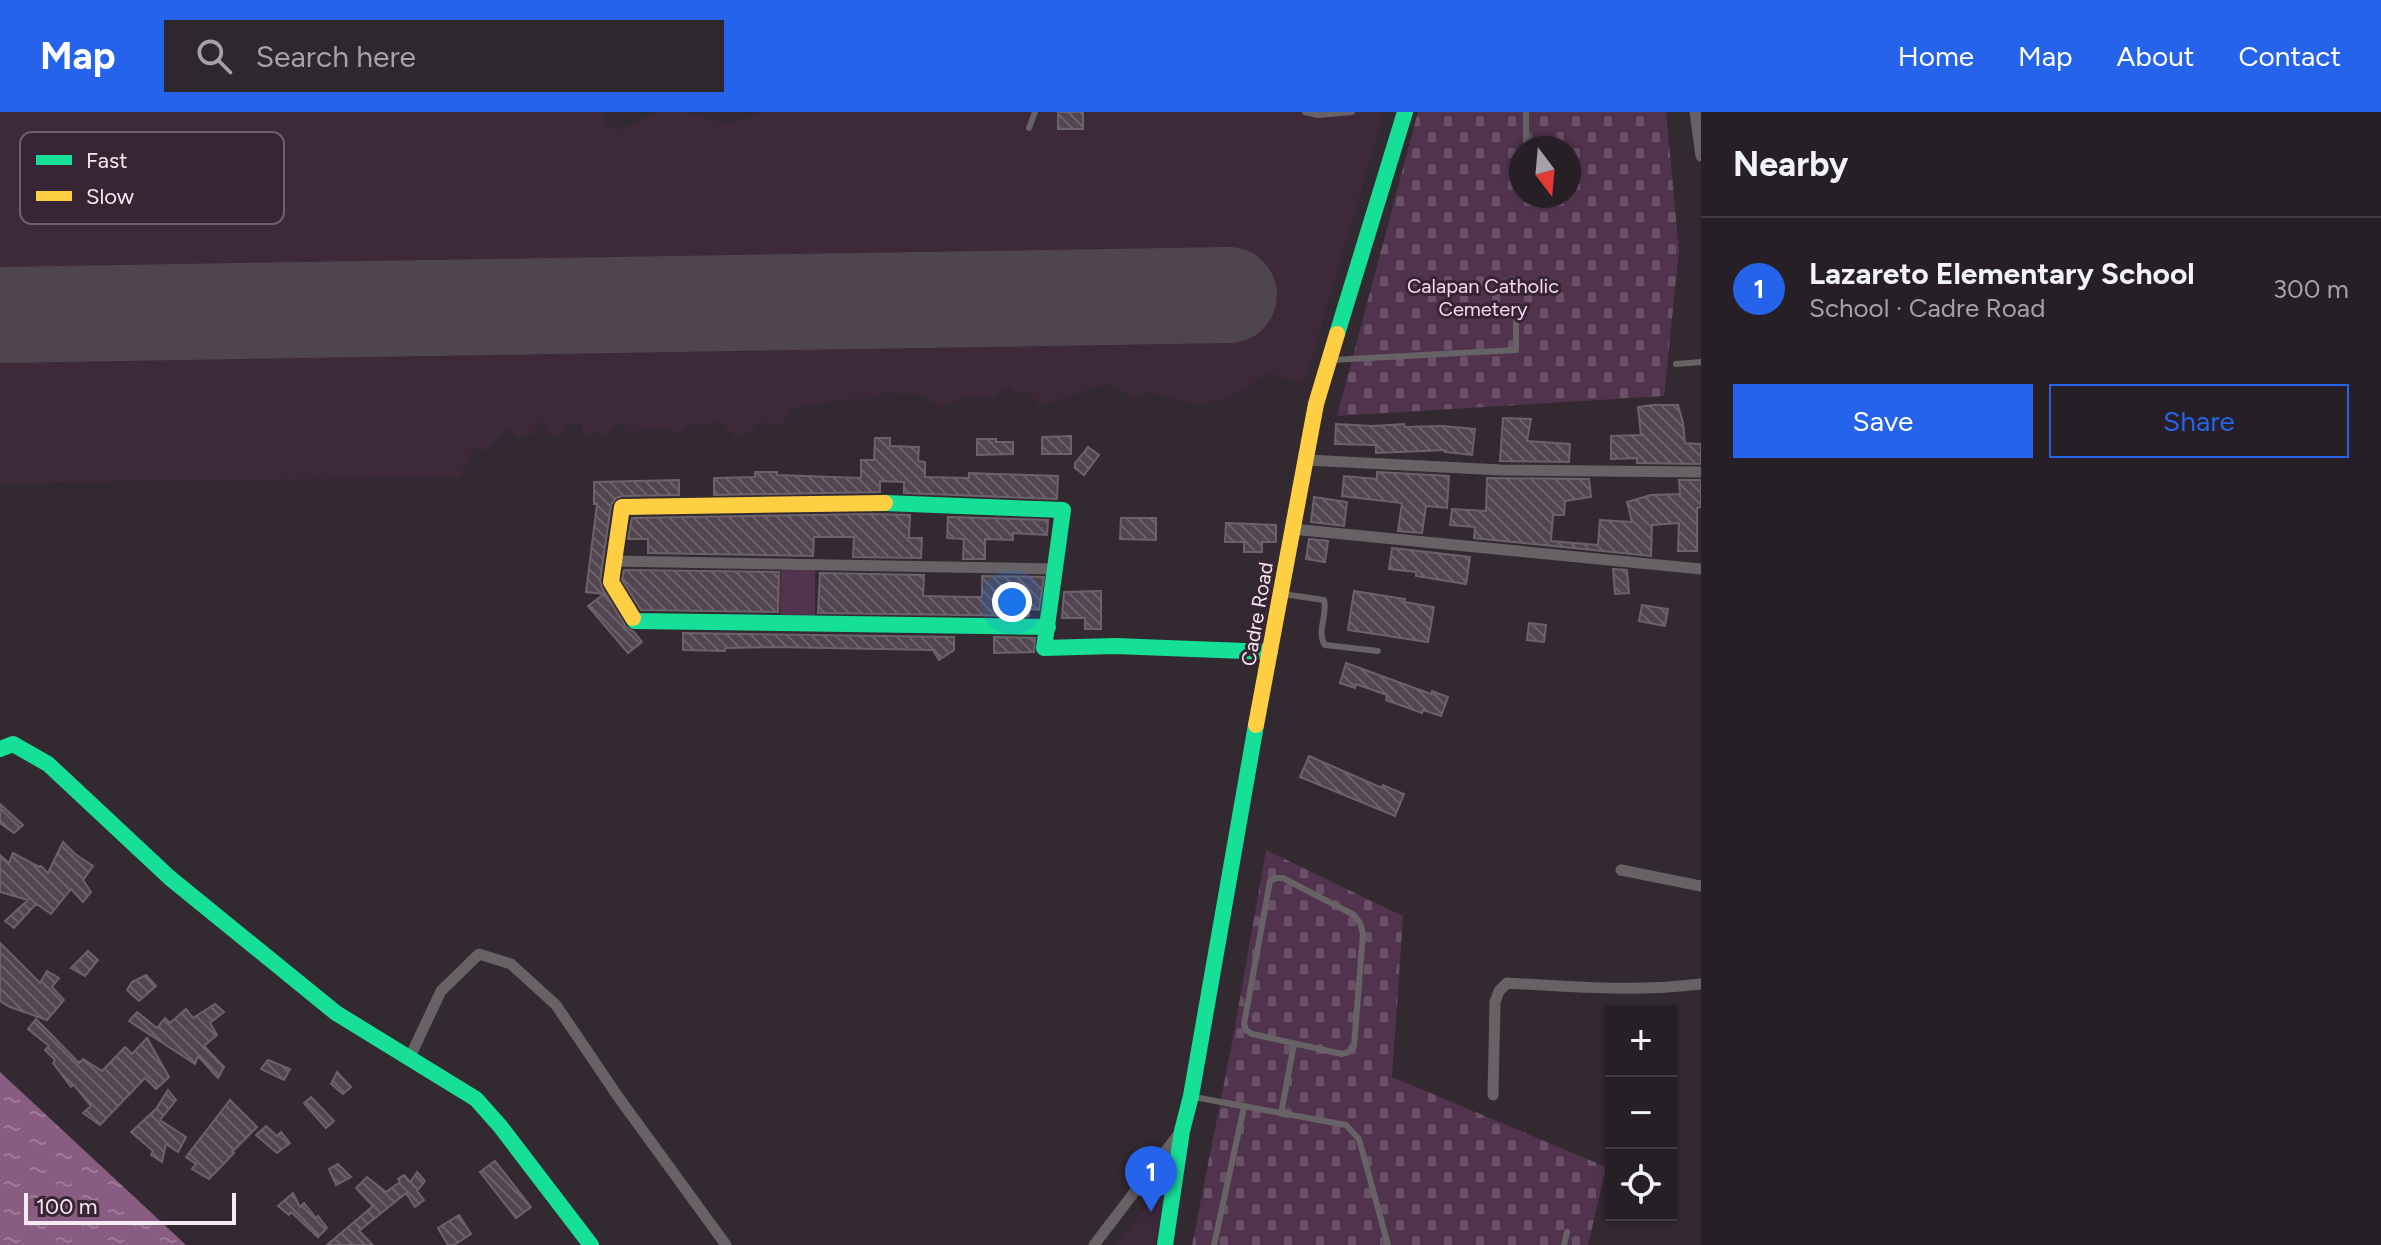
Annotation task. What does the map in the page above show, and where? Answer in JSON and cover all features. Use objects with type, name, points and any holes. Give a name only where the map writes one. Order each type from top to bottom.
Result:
[{"type":"street","name":"Cadre Road","points":[[1165,1245],[1182,1131],[1191,1096],[1316,404],[1405,112]]},
{"type":"street","points":[[1695,112],[1701,156]]},
{"type":"street","points":[[1307,460],[1501,470],[1701,472]]},
{"type":"street","points":[[1048,627],[635,621],[611,582],[622,507],[872,503],[1063,510],[1056,569],[1048,627],[1044,648],[1115,646],[1270,652]]},
{"type":"street","points":[[1292,529],[1701,569]]},
{"type":"street","points":[[613,561],[1056,569]]},
{"type":"street","points":[[0,749],[13,744],[48,764],[182,888],[336,1013],[476,1099],[591,1245]]},
{"type":"street","points":[[1621,870],[1701,886]]},
{"type":"street","points":[[409,1059],[441,991],[479,954],[511,964],[556,1005],[726,1245]]},
{"type":"street","points":[[1493,1095],[1495,1002],[1499,991],[1507,983],[1562,987],[1701,984]]},
{"type":"street","points":[[1094,1245],[1182,1131]]},
{"type":"lane","points":[[1029,128],[1035,112]]},
{"type":"lane","points":[[1305,112],[1318,115],[1352,112]]},
{"type":"lane","points":[[1526,112],[1526,136]]},
{"type":"lane","points":[[1329,361],[1516,350],[1516,321]]},
{"type":"lane","points":[[1676,364],[1701,362]]},
{"type":"lane","points":[[1280,594],[1324,600],[1326,608],[1321,636],[1325,645],[1378,651]]},
{"type":"lane","points":[[1276,878],[1283,878],[1354,915],[1363,934],[1354,1046],[1342,1054],[1294,1044],[1252,1034],[1244,1024],[1270,881],[1276,878]]},
{"type":"lane","points":[[1281,1114],[1294,1044]]},
{"type":"lane","points":[[1191,1096],[1346,1125],[1359,1139],[1388,1245]]},
{"type":"lane","points":[[1214,1245],[1244,1107]]},
{"type":"lane","points":[[1564,1245],[1567,1232]]},
{"type":"shaded area","points":[[0,112],[602,112],[608,127],[622,129],[656,112],[686,112],[723,123],[759,116],[760,112],[1384,112],[1304,384],[1269,373],[1226,398],[1199,405],[1148,392],[1136,399],[1110,384],[1039,406],[1030,393],[1013,392],[1010,387],[1001,389],[995,397],[977,398],[972,394],[943,408],[917,394],[881,393],[869,399],[846,399],[791,409],[783,424],[756,423],[752,431],[735,437],[716,417],[708,425],[686,425],[677,434],[668,428],[627,432],[622,422],[611,428],[608,435],[601,437],[602,430],[585,436],[581,424],[568,425],[564,433],[550,436],[545,423],[538,423],[533,434],[519,437],[507,428],[485,450],[473,449],[459,477],[0,483]]},
{"type":"shaded area","points":[[1167,1179],[1155,1245],[1116,1245]]},
{"type":"green space","name":"Calapan Catholic Cemetery","points":[[1418,112],[1666,112],[1679,250],[1664,396],[1337,416]]},
{"type":"green space","points":[[781,568],[815,568],[815,616],[780,615]]},
{"type":"green space","points":[[1266,850],[1403,916],[1392,1077],[1605,1167],[1588,1245],[1192,1245]]},
{"type":"water","points":[[0,1072],[186,1245],[0,1245]]},
{"type":"building","points":[[1058,112],[1083,112],[1083,129],[1058,129]]},
{"type":"building","points":[[1678,405],[1685,443],[1701,444],[1701,464],[1637,463],[1637,458],[1611,459],[1611,436],[1641,435],[1638,407]]},
{"type":"building","points":[[1503,418],[1531,419],[1527,441],[1570,444],[1569,462],[1500,461]]},
{"type":"building","points":[[1336,424],[1404,424],[1405,427],[1475,429],[1472,455],[1446,450],[1376,453],[1376,445],[1335,444]]},
{"type":"building","points":[[1071,436],[1071,454],[1042,454],[1042,437]]},
{"type":"building","points":[[875,438],[890,438],[890,446],[919,447],[918,461],[925,462],[925,477],[969,478],[969,473],[1058,476],[1057,499],[904,493],[904,482],[880,481],[880,492],[714,495],[714,478],[755,477],[755,472],[861,478],[861,460],[874,460]]},
{"type":"building","points":[[977,439],[1013,442],[1013,454],[977,455]]},
{"type":"building","points":[[1088,447],[1099,455],[1084,475],[1075,468],[1075,463]]},
{"type":"building","points":[[1377,472],[1449,476],[1447,508],[1426,506],[1422,533],[1398,531],[1402,503],[1342,496],[1344,476],[1377,479]]},
{"type":"building","points":[[1487,478],[1589,479],[1591,497],[1565,501],[1564,515],[1553,515],[1551,541],[1598,545],[1600,520],[1632,522],[1627,502],[1651,495],[1680,494],[1679,480],[1701,480],[1701,507],[1697,508],[1697,551],[1678,551],[1679,523],[1652,525],[1651,556],[1474,538],[1475,527],[1450,525],[1452,509],[1486,511]]},
{"type":"building","points":[[679,480],[679,495],[622,496],[611,505],[600,581],[626,627],[642,642],[628,653],[588,606],[604,594],[586,592],[597,504],[594,504],[594,482]]},
{"type":"building","points":[[1314,497],[1347,502],[1344,526],[1311,522]]},
{"type":"building","points":[[910,515],[909,538],[922,538],[921,558],[853,557],[854,537],[814,537],[813,556],[648,553],[648,539],[628,539],[632,518]]},
{"type":"building","points":[[948,517],[1048,520],[1047,535],[1013,533],[1013,540],[985,539],[985,559],[963,559],[964,539],[947,538]]},
{"type":"building","points":[[1121,518],[1156,518],[1156,540],[1120,539]]},
{"type":"building","points":[[1226,523],[1276,525],[1276,542],[1262,542],[1262,552],[1244,552],[1244,542],[1225,542]]},
{"type":"building","points":[[1309,539],[1328,541],[1325,562],[1306,559]]},
{"type":"building","points":[[1392,548],[1470,557],[1466,584],[1389,569]]},
{"type":"building","points":[[1613,569],[1627,570],[1629,593],[1615,594]]},
{"type":"building","points":[[624,570],[779,572],[778,612],[641,610],[622,580]]},
{"type":"building","points":[[820,573],[924,575],[923,596],[973,597],[982,597],[982,576],[1044,577],[1039,610],[1029,609],[1029,616],[818,613]]},
{"type":"building","points":[[1101,591],[1101,629],[1085,629],[1085,618],[1062,618],[1064,592]]},
{"type":"building","points":[[1354,591],[1434,607],[1428,642],[1348,630]]},
{"type":"building","points":[[1642,605],[1668,609],[1665,626],[1639,621]]},
{"type":"building","points":[[1529,623],[1546,625],[1544,642],[1527,640]]},
{"type":"building","points":[[683,633],[954,637],[954,650],[939,660],[933,650],[774,647],[683,650]]},
{"type":"building","points":[[994,637],[1035,638],[1034,652],[994,653]]},
{"type":"building","points":[[1346,663],[1431,694],[1432,691],[1448,697],[1441,716],[1423,710],[1422,713],[1386,700],[1387,695],[1356,684],[1355,688],[1340,683]]},
{"type":"building","points":[[1309,756],[1382,788],[1383,785],[1404,794],[1395,816],[1300,777]]},
{"type":"building","points":[[0,804],[23,825],[14,833],[0,823]]},
{"type":"building","points":[[63,842],[93,866],[83,880],[91,892],[83,902],[71,889],[51,914],[35,903],[14,928],[5,921],[28,900],[0,892],[0,855],[9,863],[13,853],[41,866],[48,873]]},
{"type":"building","points":[[0,943],[40,983],[47,971],[59,978],[52,987],[64,1000],[47,1020],[0,1001]]},
{"type":"building","points":[[88,951],[98,960],[85,976],[71,968]]},
{"type":"building","points":[[146,975],[156,986],[139,1001],[127,990],[132,982]]},
{"type":"building","points":[[215,1004],[224,1012],[210,1023],[217,1035],[204,1046],[224,1067],[218,1078],[198,1056],[195,1064],[129,1021],[137,1012],[157,1028],[165,1018],[170,1023],[186,1009],[193,1018]]},
{"type":"building","points":[[36,1019],[79,1063],[83,1059],[102,1071],[125,1047],[132,1054],[147,1038],[169,1077],[156,1089],[145,1078],[100,1125],[83,1113],[91,1106],[74,1085],[71,1087],[53,1063],[55,1060],[45,1050],[49,1046],[28,1029]]},
{"type":"building","points":[[268,1060],[290,1069],[284,1080],[261,1069]]},
{"type":"building","points":[[337,1072],[351,1087],[343,1094],[331,1084]]},
{"type":"building","points":[[168,1090],[176,1100],[160,1120],[186,1137],[178,1152],[166,1144],[162,1162],[151,1155],[153,1151],[131,1132],[156,1109]]},
{"type":"building","points":[[311,1097],[334,1121],[326,1128],[304,1103]]},
{"type":"building","points":[[230,1100],[257,1127],[209,1179],[192,1169],[196,1164],[186,1157]]},
{"type":"building","points":[[266,1126],[277,1136],[281,1132],[290,1143],[277,1153],[256,1135]]},
{"type":"building","points":[[495,1161],[531,1207],[516,1218],[480,1172]]},
{"type":"building","points":[[338,1164],[351,1177],[336,1185],[329,1169]]},
{"type":"building","points":[[417,1172],[425,1181],[417,1191],[424,1200],[415,1207],[406,1193],[359,1231],[373,1245],[327,1245],[373,1206],[356,1188],[367,1177],[386,1192],[404,1175],[410,1182]]},
{"type":"building","points":[[293,1193],[300,1207],[304,1203],[327,1228],[318,1237],[291,1212],[289,1215],[278,1206]]},
{"type":"building","points":[[459,1215],[471,1234],[454,1245],[448,1245],[438,1228]]},
{"type":"runway","points":[[0,315],[1229,295]]},
{"type":"traffic: fast","points":[[1337,334],[1405,112]]},
{"type":"traffic: fast","points":[[885,503],[1063,510],[1044,648],[1115,646],[1270,652]]},
{"type":"traffic: fast","points":[[633,618],[635,621],[1048,627]]},
{"type":"traffic: fast","points":[[1165,1245],[1182,1131],[1191,1096],[1256,725]]},
{"type":"traffic: fast","points":[[0,749],[13,744],[48,764],[170,878],[336,1013],[476,1099],[591,1245]]},
{"type":"traffic: slow","points":[[1256,725],[1316,404],[1337,334]]},
{"type":"traffic: slow","points":[[633,618],[611,582],[622,507],[885,503]]},
{"type":"place","name":"Lazareto Elementary School","points":[[1151,1212]]}]
